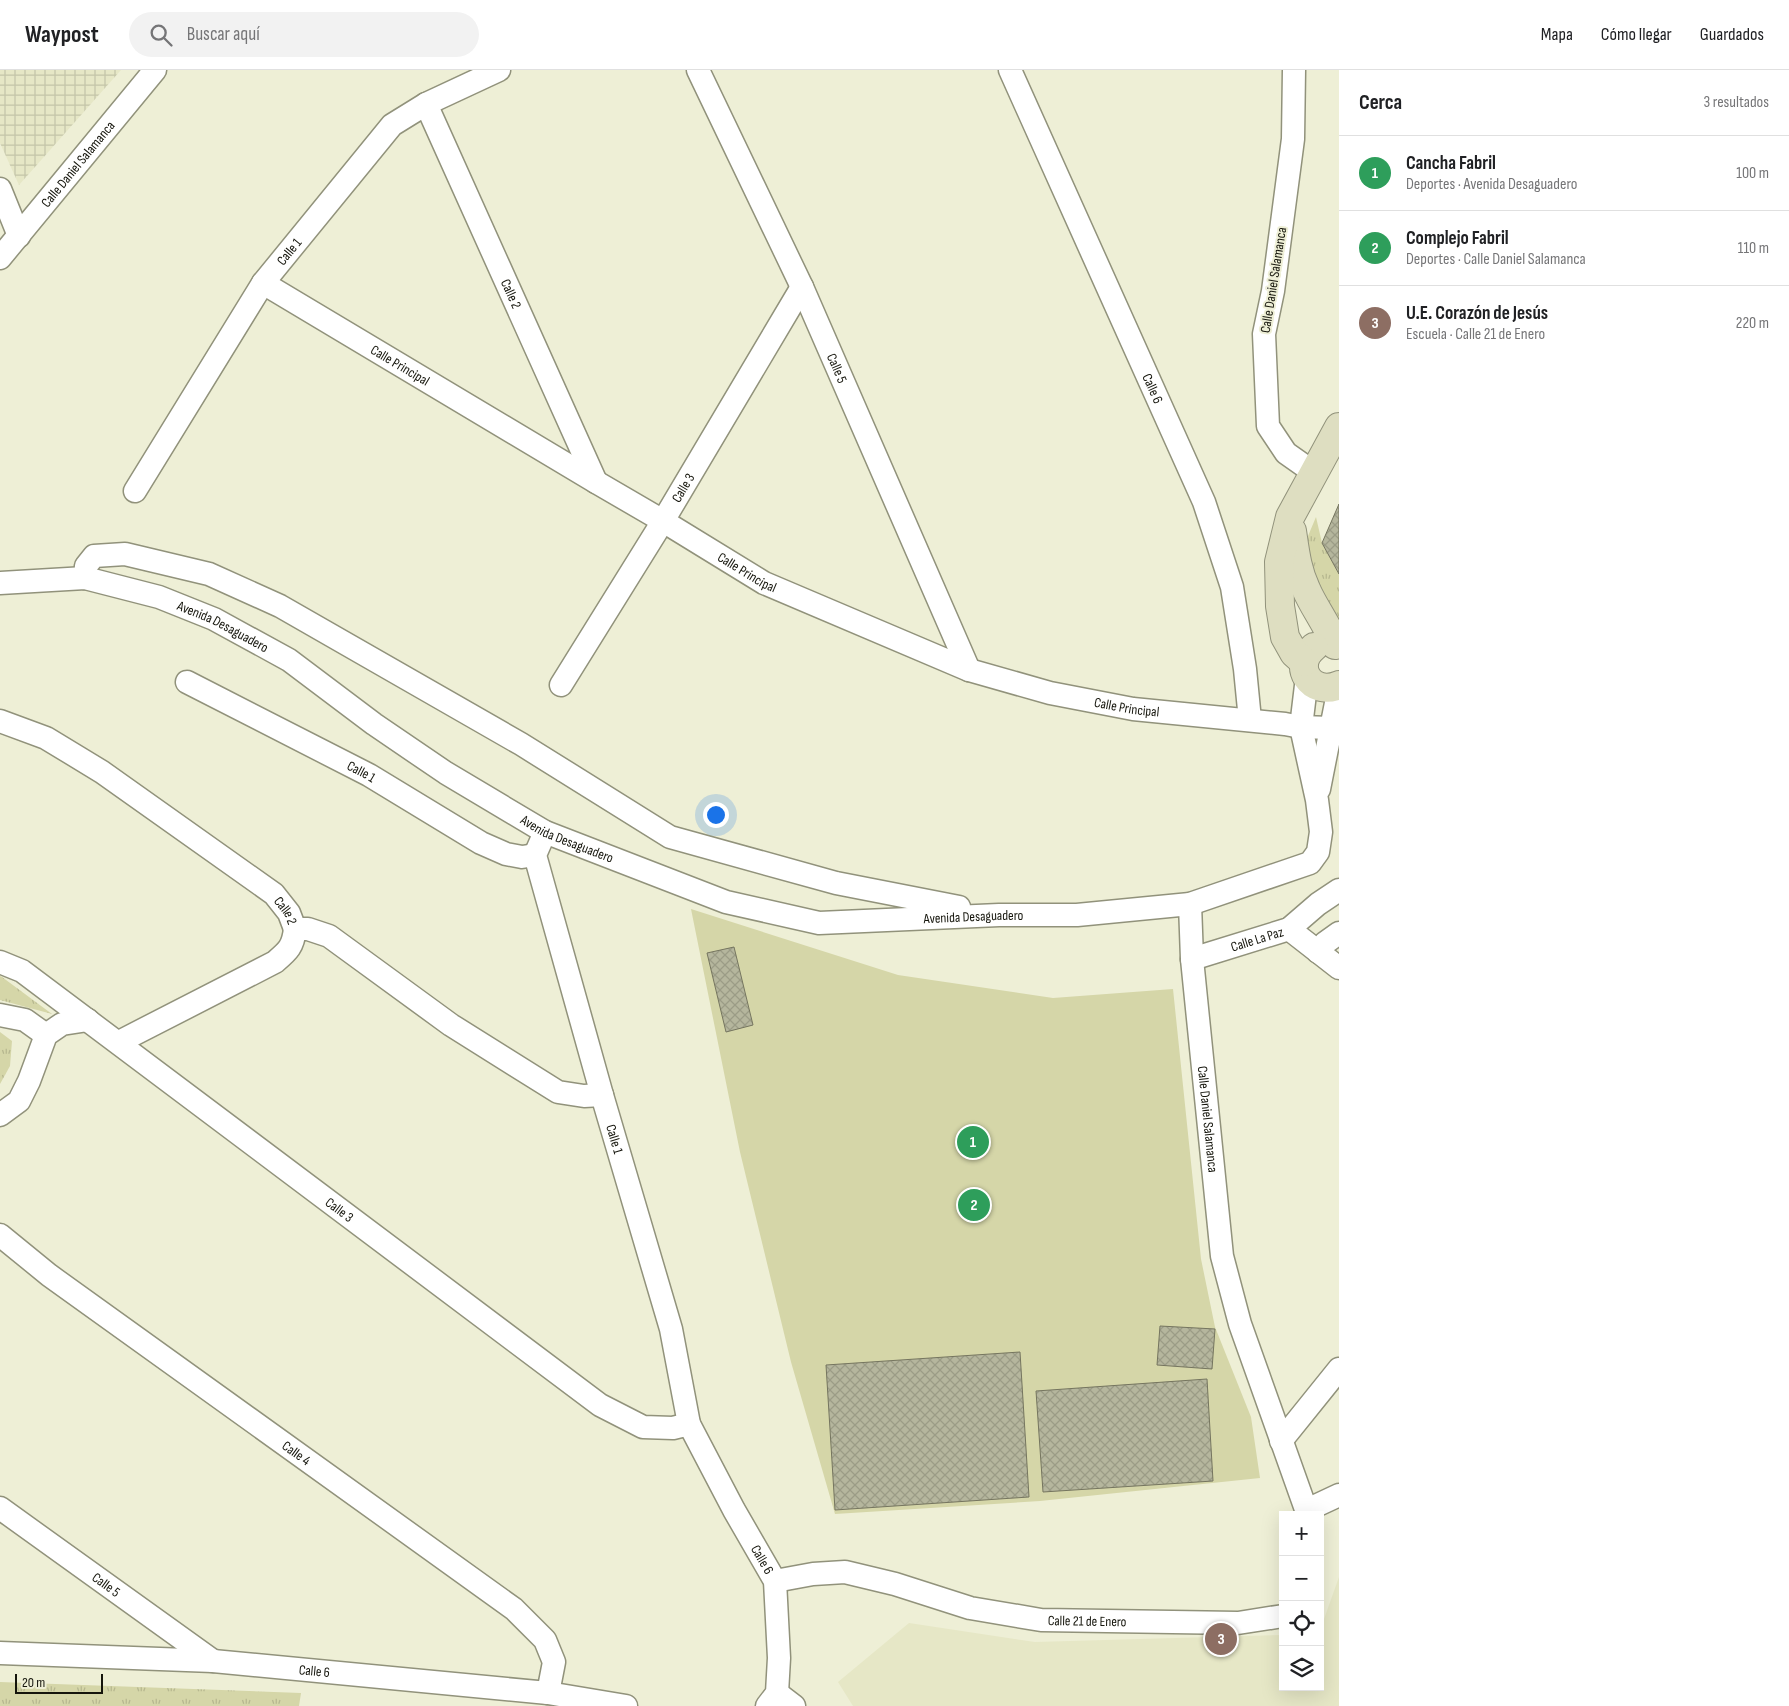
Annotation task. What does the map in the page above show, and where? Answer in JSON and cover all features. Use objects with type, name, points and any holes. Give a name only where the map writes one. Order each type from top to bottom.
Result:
[{"type":"main road","points":[[1339,427],[1290,517],[1279,562],[1280,606],[1285,637],[1306,669],[1311,683],[1325,689],[1339,686]]},
{"type":"main road","points":[[1290,517],[1300,575],[1306,591],[1329,628],[1337,646],[1320,645],[1313,648],[1307,654],[1306,669]]},
{"type":"street","name":"Calle Daniel Salamanca","points":[[0,258],[155,70]]},
{"type":"street","name":"Calle 1","points":[[135,491],[263,283],[392,125],[426,104],[499,70]]},
{"type":"street","name":"Calle 5","points":[[698,70],[802,287],[969,670]]},
{"type":"street","name":"Calle 6","points":[[1010,70],[1204,502],[1232,587],[1245,669],[1250,720]]},
{"type":"street","name":"Calle Daniel Salamanca","points":[[1294,70],[1293,139],[1273,291],[1264,334],[1268,426],[1286,453],[1313,472]]},
{"type":"street","name":"Calle 2","points":[[426,104],[596,482]]},
{"type":"street","points":[[0,189],[19,236]]},
{"type":"street","name":"Calle Principal","points":[[263,283],[663,520],[764,583],[969,670],[1050,693],[1134,709],[1293,726],[1331,728]]},
{"type":"street","name":"Calle 3","points":[[561,685],[663,520],[802,287]]},
{"type":"street","points":[[85,578],[86,566],[94,556],[125,554],[209,574],[280,606],[521,744],[670,837],[836,883],[999,915]]},
{"type":"street","name":"Avenida Desaguadero","points":[[0,583],[85,578],[168,600],[214,619],[289,660],[374,724],[446,773],[545,832],[726,902],[819,923],[999,915],[1078,915],[1190,904]]},
{"type":"street","points":[[1190,904],[1310,863],[1318,852],[1321,832],[1317,800],[1293,726],[1306,669]]},
{"type":"street","name":"Calle 1","points":[[187,682],[369,775],[481,843],[506,854],[522,857],[535,855],[602,1095],[671,1329],[690,1424]]},
{"type":"street","points":[[1317,800],[1339,686]]},
{"type":"street","name":"Calle 2","points":[[0,721],[46,738],[102,772],[274,894],[289,913],[295,929],[308,929],[328,936],[451,1025],[558,1092],[584,1096],[602,1095]]},
{"type":"street","points":[[535,855],[545,832]]},
{"type":"street","name":"Calle La Paz","points":[[1192,959],[1289,929],[1318,904],[1339,890]]},
{"type":"street","name":"Calle Daniel Salamanca","points":[[1190,904],[1192,959],[1222,1256],[1240,1324],[1308,1511]]},
{"type":"street","points":[[119,1042],[275,962],[287,952],[294,942],[295,929]]},
{"type":"street","points":[[1289,929],[1339,968]]},
{"type":"street","points":[[1318,952],[1339,933]]},
{"type":"street","name":"Calle 3","points":[[0,962],[22,971],[119,1042],[600,1405],[643,1427],[673,1428],[690,1424]]},
{"type":"street","points":[[0,1015],[25,1020],[46,1035]]},
{"type":"street","points":[[0,1115],[19,1101],[29,1081],[46,1035],[62,1024],[88,1020]]},
{"type":"street","name":"Calle 4","points":[[0,1234],[49,1275],[514,1609],[545,1640],[554,1662],[548,1693]]},
{"type":"street","points":[[1281,1441],[1339,1368]]},
{"type":"street","name":"Calle 6","points":[[690,1424],[734,1510],[775,1581],[779,1702]]},
{"type":"street","points":[[1310,1511],[1339,1495]]},
{"type":"street","name":"Calle 5","points":[[0,1508],[213,1661]]},
{"type":"street","name":"Calle 21 de Enero","points":[[775,1581],[813,1574],[845,1572],[895,1584],[970,1608],[1041,1620],[1238,1623],[1279,1617]]},
{"type":"street","name":"Calle 6","points":[[0,1653],[213,1661],[548,1693],[626,1706]]},
{"type":"shaded area","points":[[0,70],[121,70],[19,185],[0,143]]},
{"type":"shaded area","points":[[1339,1577],[1339,1706],[853,1706],[838,1682],[909,1623],[1035,1642],[1279,1635],[1279,1691],[1324,1691],[1324,1619]]},
{"type":"green space","points":[[1316,517],[1322,543],[1339,574],[1339,629],[1300,555]]},
{"type":"green space","points":[[691,909],[898,975],[1053,998],[1173,989],[1201,1259],[1215,1327],[1251,1417],[1260,1478],[1040,1501],[835,1514],[791,1362],[740,1152]]},
{"type":"green space","points":[[0,976],[2,977],[52,1014],[0,1000]]},
{"type":"green space","points":[[0,1032],[12,1041],[10,1066],[0,1084]]},
{"type":"green space","points":[[0,1682],[301,1693],[299,1706],[0,1706]]},
{"type":"building","points":[[1339,504],[1339,574],[1322,543]]},
{"type":"building","points":[[734,947],[753,1025],[726,1032],[707,953]]},
{"type":"building","points":[[1160,1326],[1215,1329],[1212,1369],[1157,1365]]},
{"type":"building","points":[[1020,1352],[1029,1497],[835,1510],[826,1365]]},
{"type":"building","points":[[1207,1379],[1213,1481],[1043,1492],[1036,1391]]},
{"type":"place","name":"Cancha Fabril","points":[[973,1142]]},
{"type":"place","name":"Complejo Fabril","points":[[974,1205]]},
{"type":"place","name":"U.E. Corazón de Jesús","points":[[1221,1639]]}]
